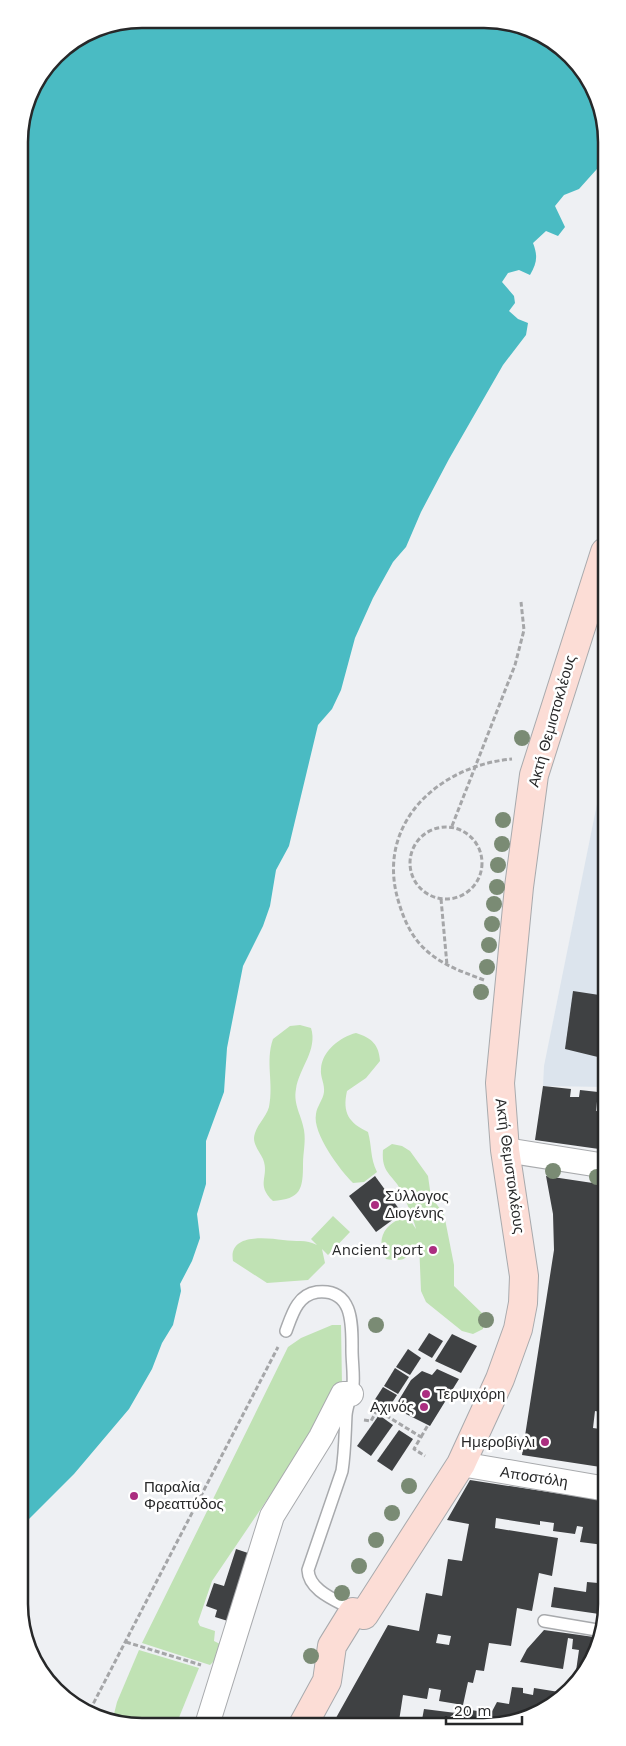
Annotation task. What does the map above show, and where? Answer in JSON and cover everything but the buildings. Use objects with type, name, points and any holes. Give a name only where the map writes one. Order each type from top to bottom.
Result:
[{"type":"main road","name":"Ακτή Θεμιστοκλέους","points":[[364,1615],[460,1464],[509,1357],[518,1329],[523,1303],[522,1251],[500,1115],[501,1067],[517,906],[534,775],[598,589]]},
{"type":"main road","points":[[306,1719],[327,1681],[332,1646],[353,1612],[364,1615]]},
{"type":"street","points":[[505,1150],[598,1165]]},
{"type":"street","points":[[209,1719],[272,1516],[321,1437],[344,1394],[351,1394]]},
{"type":"street","name":"Αποστόλη","points":[[460,1464],[598,1487]]},
{"type":"lane","points":[[286,1331],[297,1304],[305,1297],[325,1292],[343,1300],[352,1319],[351,1394],[346,1413],[346,1444],[342,1472],[312,1556],[309,1578],[321,1591],[364,1615]]},
{"type":"lane","points":[[544,1621],[595,1630]]},
{"type":"path","points":[[452,826],[520,650],[524,619],[521,602]]},
{"type":"path","points":[[488,981],[447,966],[419,943],[400,911],[392,876],[398,839],[415,806],[442,781],[475,767],[500,760],[520,758]]},
{"type":"path","points":[[452,826],[463,830],[478,846],[482,868],[479,879],[463,895],[441,899],[425,893],[413,880],[409,869],[409,857],[420,837],[429,830],[452,826]]},
{"type":"path","points":[[441,899],[447,966]]},
{"type":"path","points":[[91,1707],[286,1331]]},
{"type":"path","points":[[364,1420],[371,1421],[377,1410],[420,1438]]},
{"type":"path","points":[[425,1456],[414,1449],[428,1425]]},
{"type":"path","points":[[126,1642],[224,1672]]},
{"type":"shaded area","points":[[598,804],[598,1087],[543,1086],[544,1066]]},
{"type":"green space","points":[[300,1025],[311,1028],[312,1036],[310,1051],[298,1081],[295,1095],[305,1134],[302,1180],[301,1186],[295,1195],[290,1198],[273,1201],[265,1190],[265,1165],[254,1138],[256,1130],[269,1107],[271,1089],[270,1056],[273,1039],[290,1026]]},
{"type":"green space","points":[[356,1033],[374,1043],[380,1061],[366,1078],[347,1091],[346,1111],[356,1125],[368,1132],[373,1162],[377,1172],[364,1182],[353,1183],[328,1151],[318,1131],[316,1114],[324,1092],[321,1072],[322,1062],[328,1051],[338,1041]]},
{"type":"green space","points":[[392,1144],[402,1146],[410,1151],[428,1176],[431,1197],[444,1214],[454,1265],[454,1286],[483,1314],[483,1329],[473,1334],[462,1331],[426,1302],[421,1291],[419,1242],[409,1255],[403,1259],[386,1259],[383,1252],[383,1234],[395,1221],[402,1218],[412,1223],[416,1229],[402,1192],[388,1173],[384,1164],[383,1150]]},
{"type":"green space","points":[[333,1216],[350,1232],[328,1255],[322,1249],[325,1263],[308,1280],[267,1283],[233,1261],[233,1252],[236,1246],[250,1239],[267,1238],[305,1241],[317,1245],[311,1239]]},
{"type":"green space","points":[[332,1325],[341,1325],[342,1385],[338,1395],[212,1581],[198,1622],[200,1626],[215,1631],[214,1641],[220,1644],[214,1661],[210,1665],[142,1643],[288,1347],[301,1338]]},
{"type":"green space","points":[[139,1650],[199,1668],[178,1719],[142,1719],[119,1716],[114,1715],[117,1702]]},
{"type":"water","points":[[127,28],[499,28],[521,34],[535,39],[554,51],[575,72],[587,91],[598,127],[598,168],[579,189],[564,195],[555,206],[565,227],[558,236],[546,231],[533,243],[536,259],[530,275],[519,270],[508,273],[502,282],[514,296],[515,303],[509,311],[518,319],[528,323],[526,335],[503,365],[449,459],[421,512],[406,547],[393,562],[373,598],[355,638],[341,690],[332,709],[318,725],[289,846],[276,870],[270,906],[263,926],[243,966],[227,1048],[224,1092],[206,1141],[206,1184],[197,1214],[200,1238],[192,1261],[180,1284],[181,1291],[173,1325],[162,1343],[152,1369],[129,1409],[74,1474],[28,1520],[28,134],[31,112],[39,91],[47,78],[56,66],[72,51],[98,36]]},
{"type":"place","name":"Σύλλογος Διογένης","points":[[375,1205]]},
{"type":"place","name":"Ancient port","points":[[433,1250]]},
{"type":"place","name":"Τερψιχόρη","points":[[426,1394]]},
{"type":"place","name":"Αχινός","points":[[424,1407]]},
{"type":"place","name":"Ημεροβίγλι","points":[[545,1442]]},
{"type":"place","name":"Παραλία Φρεαττύδος","points":[[134,1496]]}]
